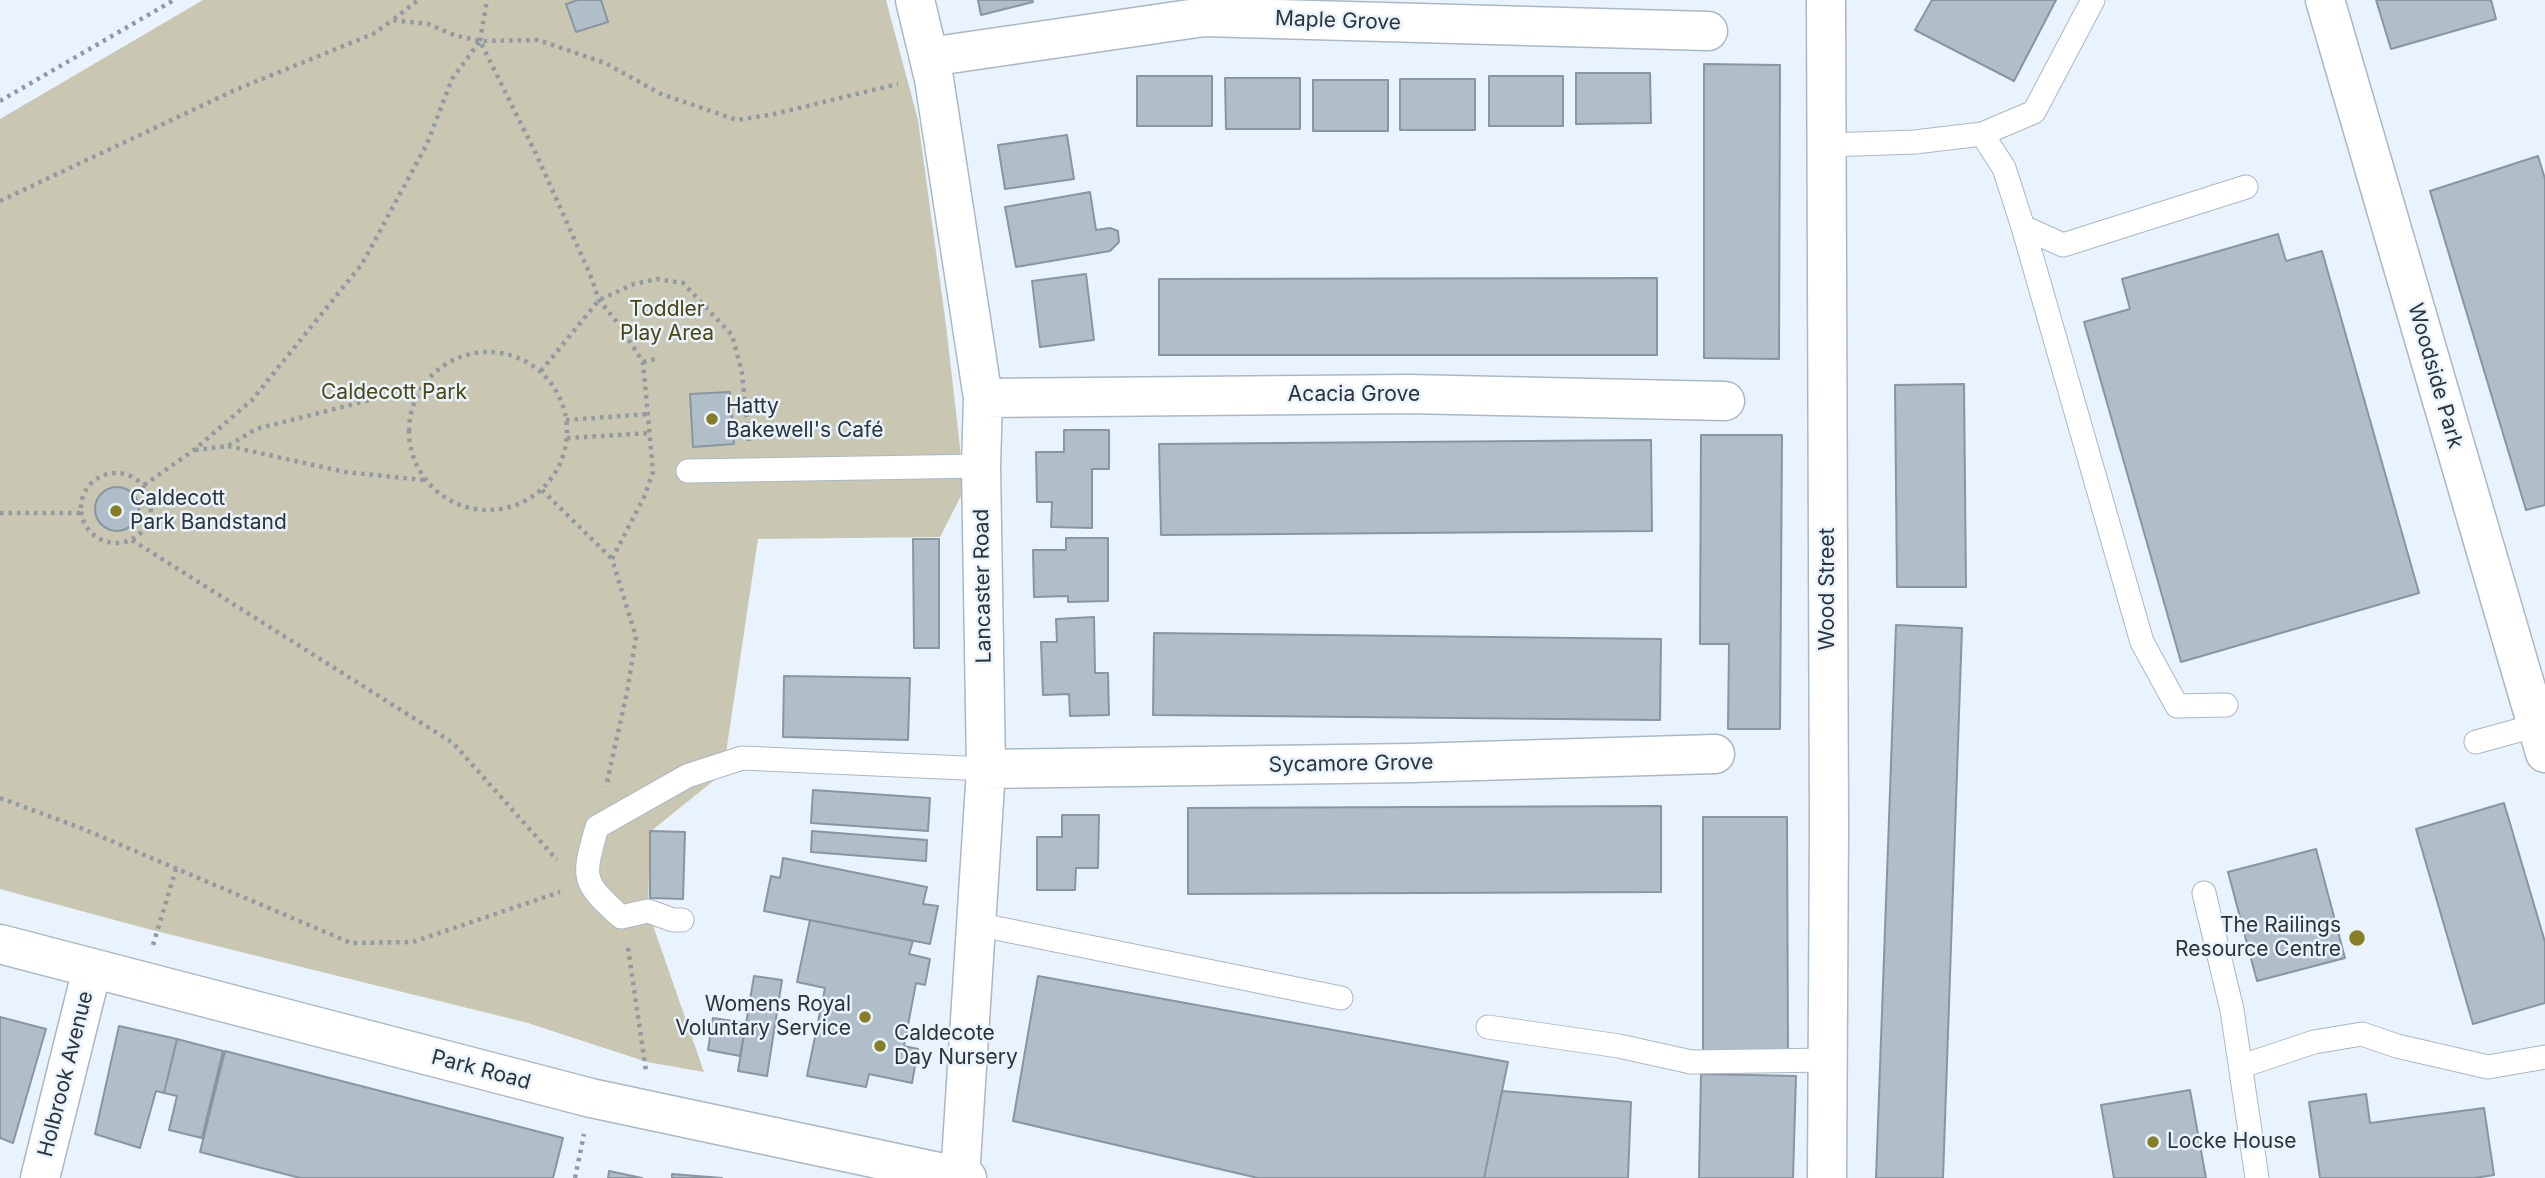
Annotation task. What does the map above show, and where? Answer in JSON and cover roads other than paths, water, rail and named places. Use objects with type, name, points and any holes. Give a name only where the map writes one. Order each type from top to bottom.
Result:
[{"type":"street","name":"Lancaster Road","points":[[915,0],[932,68],[983,398],[981,466],[986,769],[976,924],[954,1177]]},
{"type":"street","name":"Wood Street","points":[[1826,0],[1827,1178]]},
{"type":"street","name":"Woodside Park","points":[[2325,0],[2541,739]]},
{"type":"street","name":"Maple Grove","points":[[932,68],[1204,17],[1708,31]]},
{"type":"street","name":"Acacia Grove","points":[[983,398],[1409,394],[1725,401]]},
{"type":"street","name":"Sycamore Grove","points":[[986,769],[1411,763],[1715,754]]},
{"type":"street","name":"Park Road","points":[[0,944],[592,1098],[954,1177]]},
{"type":"street","name":"Holbrook Avenue","points":[[40,1178],[92,969]]},
{"type":"lane","points":[[1826,145],[1915,142],[1983,134],[2034,112],[2093,0]]},
{"type":"lane","points":[[1983,134],[2004,168],[2023,227],[2142,642],[2177,706],[2226,705]]},
{"type":"lane","points":[[2023,227],[2063,245],[2246,187]]},
{"type":"lane","points":[[688,471],[981,466]]},
{"type":"lane","points":[[2476,743],[2541,739]]},
{"type":"lane","points":[[682,920],[673,920],[648,911],[621,917],[592,888],[586,870],[597,827],[687,776],[742,758],[986,769]]},
{"type":"lane","points":[[2204,893],[2232,1010],[2257,1178]]},
{"type":"lane","points":[[976,924],[1341,998]]},
{"type":"lane","points":[[1488,1027],[1619,1045],[1691,1062],[1828,1060]]},
{"type":"lane","points":[[2242,1066],[2314,1042],[2362,1034],[2397,1046],[2488,1067],[2545,1057]]},
{"type":"place","name":"Hatty Bakewell's Café","points":[[712,419]]},
{"type":"place","name":"Caldecott Park Bandstand","points":[[116,511]]},
{"type":"place","name":"The Railings Resource Centre","points":[[2357,938]]},
{"type":"place","name":"Womens Royal Voluntary Service","points":[[865,1017]]},
{"type":"place","name":"Caldecote Day Nursery","points":[[880,1046]]},
{"type":"place","name":"Locke House","points":[[2153,1142]]},
{"type":"park label","name":"Toddler Play Area","points":[[667,322]]},
{"type":"park label","name":"Caldecott Park","points":[[394,393]]}]
